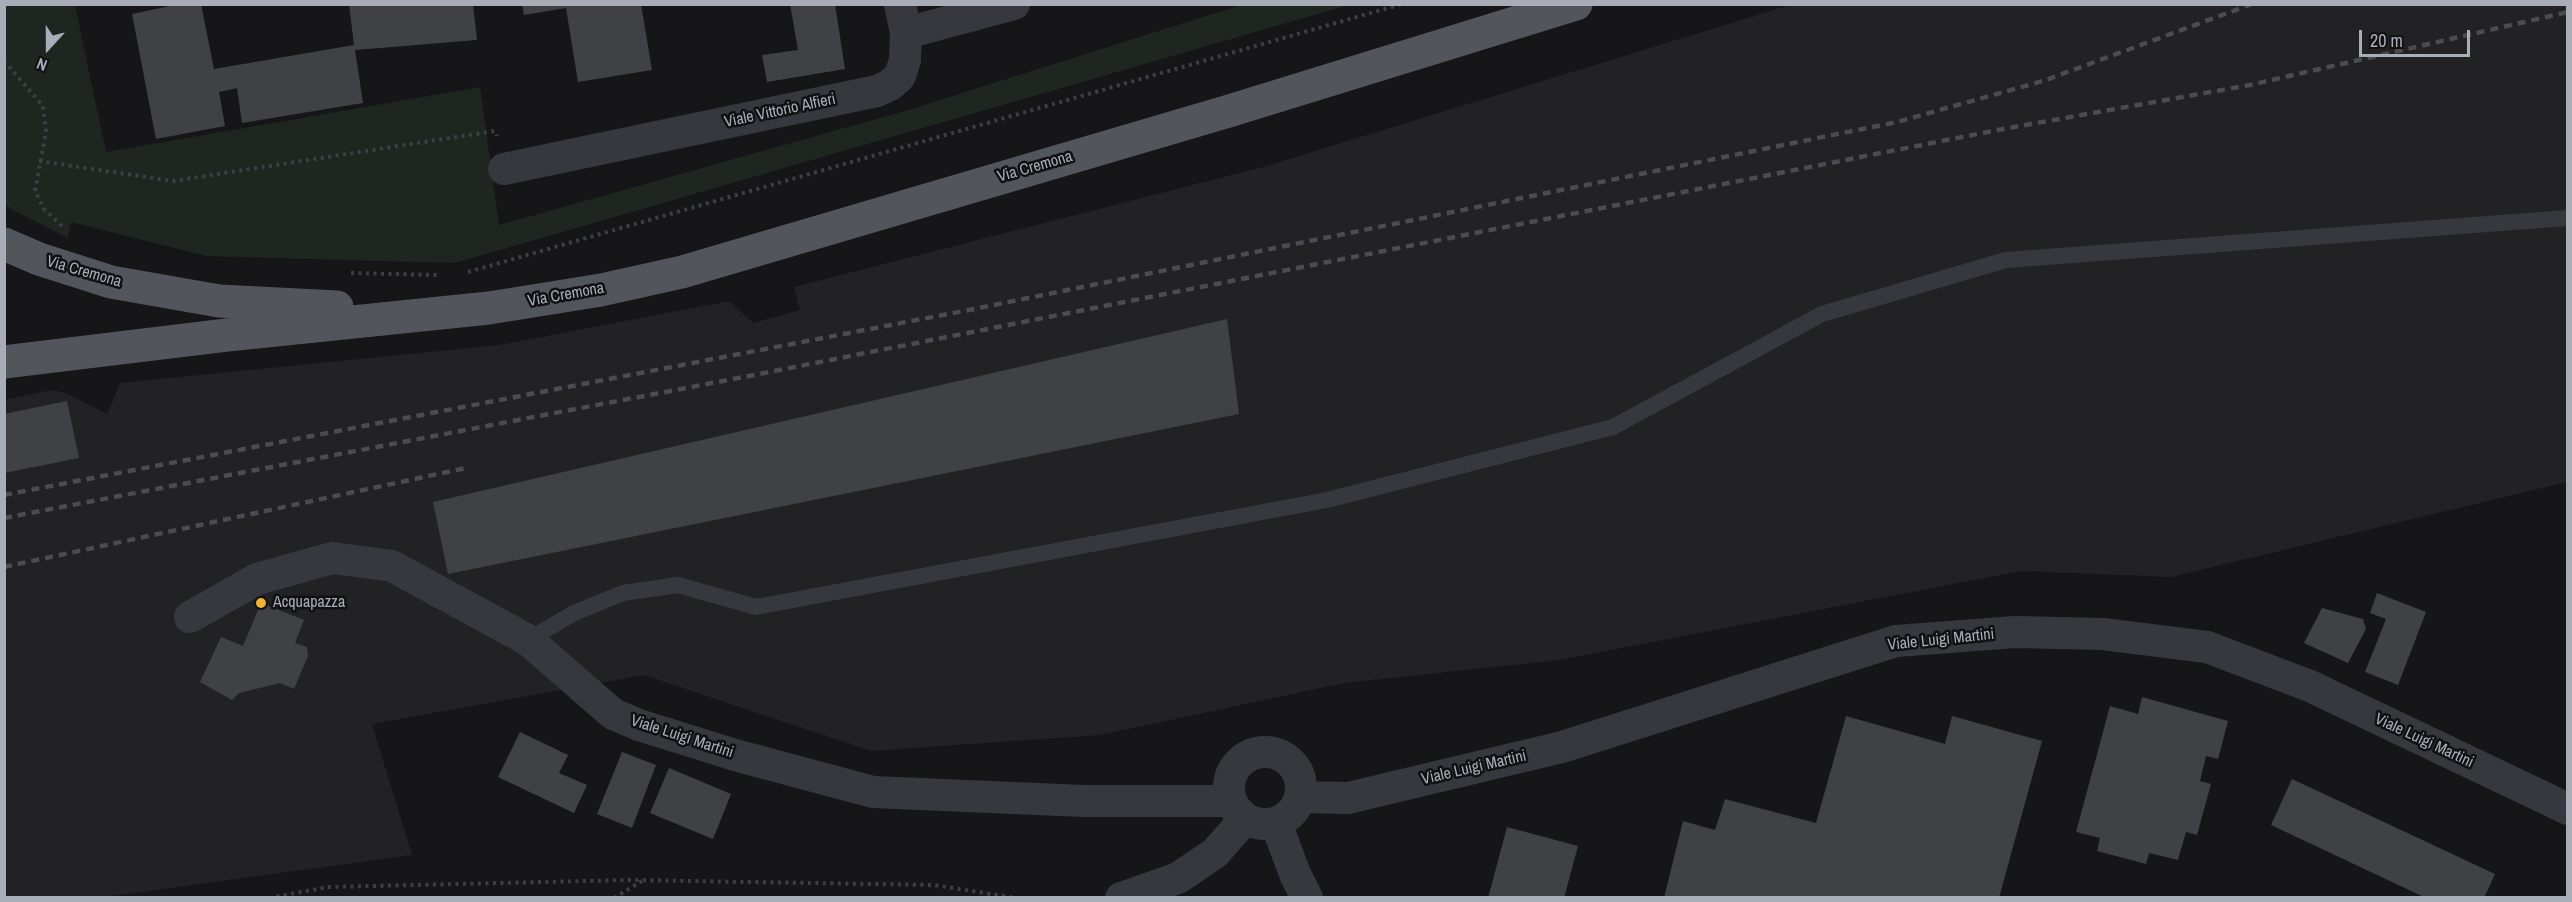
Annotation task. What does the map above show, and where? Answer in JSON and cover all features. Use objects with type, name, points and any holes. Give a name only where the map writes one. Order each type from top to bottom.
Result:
[{"type":"main road","name":"Via Cremona","points":[[4,362],[227,335],[489,308],[601,290],[761,250],[852,220],[1229,111],[1576,4]]},
{"type":"main road","name":"Via Cremona","points":[[4,244],[39,259],[111,282],[219,301],[312,307],[489,308]]},
{"type":"street","name":"Viale Vittorio Alfieri","points":[[504,169],[877,91],[890,85],[900,76],[904,60],[903,19],[1014,4]]},
{"type":"street","name":"Viale Luigi Martini","points":[[190,617],[257,579],[332,558],[392,566],[528,640],[613,714],[639,725],[735,755],[873,792],[1238,810],[1266,825],[1276,823]]},
{"type":"street","name":"Viale Luigi Martini","points":[[1300,797],[1348,798],[1562,747],[1896,641],[2015,632],[2103,634],[2207,647],[2310,686],[2568,809]]},
{"type":"street","points":[[1121,897],[1178,878],[1215,853],[1238,810],[1228,789],[1235,767],[1244,759],[1266,753],[1277,754],[1296,769],[1300,779],[1300,797],[1294,810],[1276,823],[1295,874],[1307,897]]},
{"type":"lane","points":[[528,640],[574,613],[623,592],[678,585],[756,607],[1327,500],[1613,428],[1822,314],[2006,260],[2568,218]]},
{"type":"path","points":[[457,275],[1402,4]]},
{"type":"path","points":[[4,61],[43,106],[46,132],[35,191],[44,209],[61,226],[71,230]]},
{"type":"path","points":[[39,161],[173,181],[495,131],[504,169]]},
{"type":"path","points":[[341,273],[445,275]]},
{"type":"path","points":[[614,897],[644,880]]},
{"type":"path","points":[[269,897],[328,887],[644,880],[934,885],[1016,897]]},
{"type":"shaded area","points":[[4,5],[75,5],[106,152],[480,87],[499,225],[905,111],[1241,5],[1349,5],[455,263],[206,256],[71,222],[68,238],[11,209],[4,203]]},
{"type":"shaded area","points":[[1790,5],[2567,5],[2567,482],[2171,577],[2021,571],[1559,660],[1344,683],[1100,735],[871,751],[644,675],[372,724],[412,855],[104,897],[5,897],[4,400],[51,390],[68,394],[107,414],[120,383],[500,345],[729,301],[753,323],[800,310],[794,287],[1263,167]]},
{"type":"building","points":[[179,4],[201,4],[214,69],[354,45],[349,4],[473,4],[477,40],[355,50],[363,103],[242,123],[237,88],[219,92],[225,126],[156,139],[132,14]]},
{"type":"building","points":[[522,4],[641,4],[652,70],[578,82],[566,8],[524,15]]},
{"type":"building","points":[[790,4],[835,4],[845,69],[767,82],[762,55],[798,50]]},
{"type":"building","points":[[1227,319],[1239,414],[448,574],[433,502]]},
{"type":"building","points":[[67,401],[79,458],[4,473],[4,414]]},
{"type":"building","points":[[2377,593],[2426,612],[2398,685],[2365,672],[2386,619],[2370,613]]},
{"type":"building","points":[[261,603],[304,620],[295,643],[307,647],[308,656],[294,689],[280,683],[239,693],[232,700],[200,682],[221,637],[243,646]]},
{"type":"building","points":[[2322,608],[2363,619],[2366,629],[2348,663],[2304,643]]},
{"type":"building","points":[[2142,697],[2228,721],[2218,759],[2206,756],[2200,781],[2211,784],[2197,835],[2186,832],[2178,860],[2149,853],[2146,864],[2097,851],[2100,838],[2076,832],[2110,706],[2138,714]]},
{"type":"building","points":[[1846,716],[1945,744],[1952,716],[2042,741],[1999,898],[1664,898],[1683,821],[1715,830],[1725,799],[1816,823]]},
{"type":"building","points":[[520,732],[568,755],[559,773],[587,785],[574,813],[498,777]]},
{"type":"building","points":[[622,752],[656,765],[632,828],[597,814]]},
{"type":"building","points":[[669,768],[731,794],[713,839],[650,813]]},
{"type":"building","points":[[2292,779],[2495,874],[2484,898],[2426,898],[2271,825]]},
{"type":"building","points":[[1507,827],[1578,846],[1564,898],[1488,898]]},
{"type":"railway","points":[[4,495],[969,310],[1897,122],[2043,81],[2252,4]]},
{"type":"railway","points":[[4,518],[749,376],[2003,129],[2250,85],[2568,12]]},
{"type":"railway","points":[[4,567],[466,468]]},
{"type":"place","name":"Acquapazza","points":[[261,603]]}]
